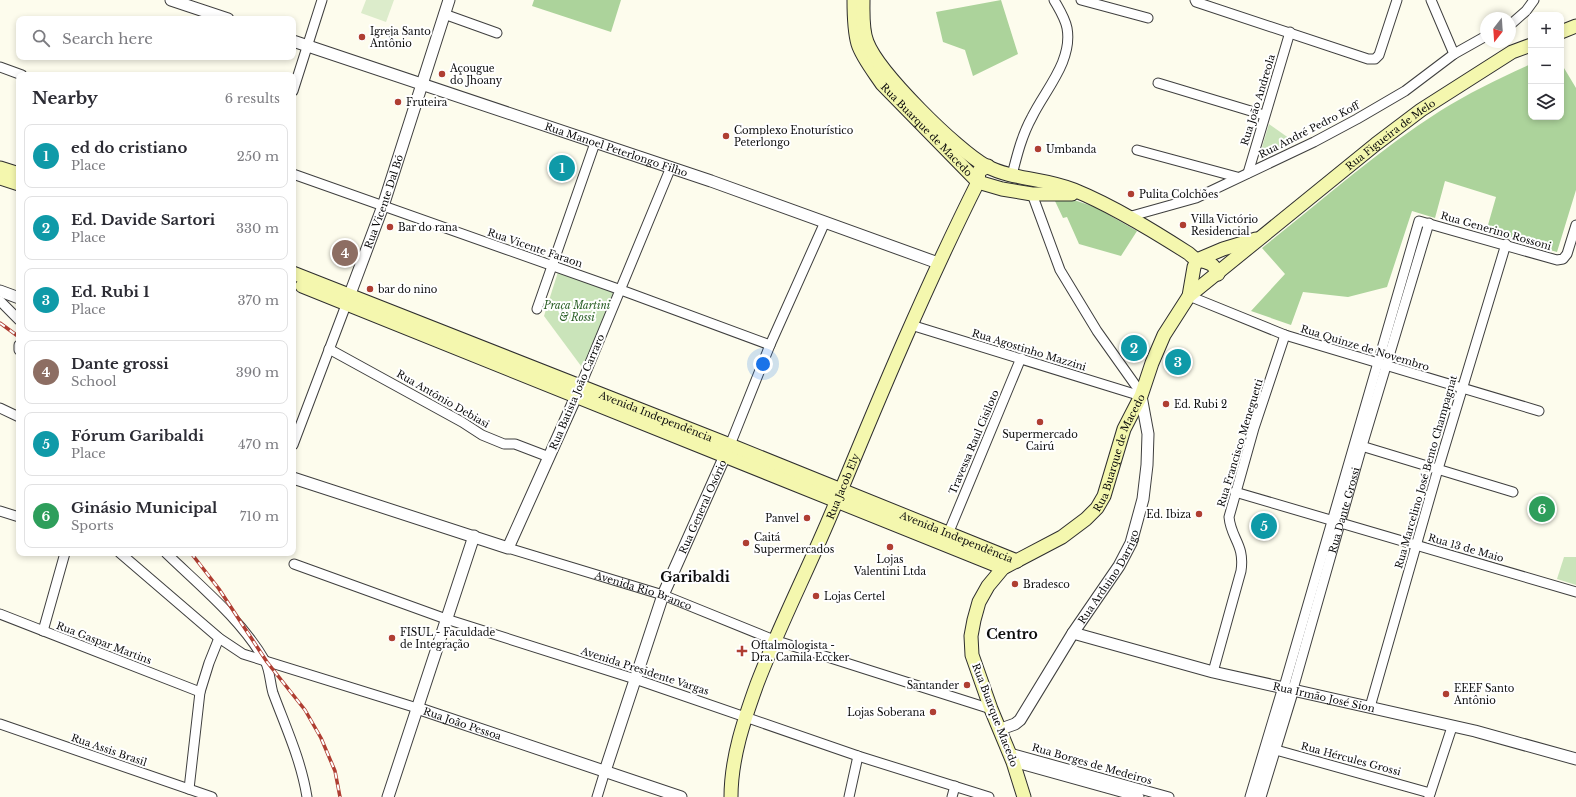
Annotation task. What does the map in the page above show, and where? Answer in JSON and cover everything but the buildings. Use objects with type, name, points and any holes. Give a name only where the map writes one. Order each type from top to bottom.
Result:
[{"type":"main road","name":"Rua Buarque de Macedo","points":[[854,0],[858,44],[874,73],[882,84],[978,182],[1002,189],[1032,194],[1083,195]]},
{"type":"main road","name":"Rua Buarque de Macedo","points":[[863,0],[867,42],[884,69],[955,143],[971,157],[988,166],[1012,175],[1068,188],[1083,195],[1128,217],[1197,260],[1194,267],[1189,296]]},
{"type":"main road","points":[[1564,31],[1576,26]]},
{"type":"main road","name":"Rua Figueira de Melo","points":[[1214,277],[1376,144],[1421,110],[1512,52],[1528,46]]},
{"type":"main road","name":"Rua Jacob Ely","points":[[730,797],[735,758],[745,716],[774,640],[839,496],[938,262],[978,182],[979,171],[988,166]]},
{"type":"main road","points":[[0,168],[16,173]]},
{"type":"main road","points":[[1002,189],[1011,185],[1012,175]]},
{"type":"main road","points":[[0,178],[16,183]]},
{"type":"main road","name":"Rua Figueira de Melo","points":[[1197,260],[1223,249],[1260,238]]},
{"type":"main road","points":[[1197,260],[1197,271],[1205,277],[1214,277]]},
{"type":"main road","name":"Avenida Independência","points":[[296,274],[348,300],[839,496],[1003,568]]},
{"type":"main road","name":"Rua Buarque de Macedo","points":[[1003,568],[1062,537],[1086,519],[1097,508],[1104,496],[1124,429],[1141,394],[1164,335],[1189,296],[1214,277]]},
{"type":"main road","name":"Avenida Independência","points":[[296,284],[348,300]]},
{"type":"main road","name":"Avenida Independência","points":[[839,496],[948,534],[1018,561]]},
{"type":"main road","name":"Rua Buarque Macedo","points":[[1003,568],[988,586],[979,602],[971,636],[972,655],[991,709],[1012,757],[1024,797]]},
{"type":"street","points":[[171,0],[219,16]]},
{"type":"street","points":[[296,81],[322,0]]},
{"type":"street","name":"Rua Vicente Dal Bó","points":[[296,437],[383,206],[449,0]]},
{"type":"street","points":[[1012,175],[1020,145],[1032,117],[1060,69],[1066,46],[1067,29],[1054,0]]},
{"type":"street","points":[[1081,0],[1148,18]]},
{"type":"street","points":[[1195,0],[1196,2],[1368,59],[1375,59],[1378,55],[1397,0]]},
{"type":"street","points":[[1431,0],[1454,54]]},
{"type":"street","points":[[1516,20],[1526,11],[1534,0]]},
{"type":"street","points":[[444,14],[497,33]]},
{"type":"street","name":"Rua João Andreola","points":[[1248,173],[1264,115],[1290,32]]},
{"type":"street","name":"Rua André Pedro Koff","points":[[1128,217],[1196,198],[1357,119],[1405,91],[1454,54],[1480,39]]},
{"type":"street","name":"Rua Manoel Peterlongo Filho","points":[[296,42],[594,143],[671,167],[938,262]]},
{"type":"street","points":[[0,67],[16,73]]},
{"type":"street","points":[[1158,84],[1264,115]]},
{"type":"street","points":[[537,309],[594,143]]},
{"type":"street","points":[[1137,150],[1237,177]]},
{"type":"street","name":"Rua Batista João Carraro","points":[[508,548],[578,392],[671,167]]},
{"type":"street","name":"Rua Vicente Faraon","points":[[296,175],[621,290],[770,345]]},
{"type":"street","points":[[1032,194],[1060,270],[1096,331],[1141,394]]},
{"type":"street","name":"Rua Generino Rossoni","points":[[1418,223],[1421,220],[1557,260],[1563,259],[1567,254],[1576,225]]},
{"type":"street","name":"Rua General Osório","points":[[597,797],[663,596],[727,451],[770,345],[826,222]]},
{"type":"street","name":"Rua Dante Grossi","points":[[1382,364],[1418,223]]},
{"type":"street","name":"Rua Dante Grossi","points":[[1260,797],[1271,748],[1358,445],[1382,364],[1429,223]]},
{"type":"street","name":"Rua Marcelino José Bento Champagnat","points":[[1370,707],[1438,469],[1506,244]]},
{"type":"street","points":[[0,291],[16,297]]},
{"type":"street","name":"Rua Quinze de Novembro","points":[[1189,296],[1285,335],[1539,411]]},
{"type":"street","points":[[0,301],[16,317]]},
{"type":"street","name":"Rua Agostinho Mazzini","points":[[912,325],[1141,394]]},
{"type":"street","name":"Rua Francisco Meneguetti","points":[[1213,672],[1243,559],[1229,523],[1229,517],[1235,492],[1285,335]]},
{"type":"street","name":"Rua Antônio Debiasi","points":[[330,349],[462,422],[482,435],[504,444],[515,444],[549,457]]},
{"type":"street","name":"Travessa Raul Cisiloto","points":[[948,534],[1021,358]]},
{"type":"street","name":"Rua Arduino Darrigo","points":[[1001,729],[1015,724],[1020,720],[1073,633],[1109,582],[1131,542],[1143,499],[1147,464],[1148,434],[1141,394]]},
{"type":"street","points":[[0,408],[16,416]]},
{"type":"street","points":[[1358,445],[1513,492]]},
{"type":"street","name":"Avenida Rio Branco","points":[[296,479],[508,548],[663,596],[774,640],[991,709]]},
{"type":"street","name":"Rua 13 de Maio","points":[[1235,492],[1576,592]]},
{"type":"street","points":[[0,511],[16,516]]},
{"type":"street","points":[[388,797],[474,536]]},
{"type":"street","points":[[43,631],[64,556]]},
{"type":"street","name":"Rua João Pessoa","points":[[123,556],[219,638],[243,654],[417,708],[681,797]]},
{"type":"street","points":[[169,556],[237,624],[266,662],[273,692],[292,737],[302,769],[307,797]]},
{"type":"street","name":"Avenida Presidente Vargas","points":[[294,564],[446,619],[635,679],[858,756],[989,797]]},
{"type":"street","name":"Rua Gaspar Martins","points":[[0,614],[200,692]]},
{"type":"street","name":"Rua Irmão José Sion","points":[[1073,633],[1213,672],[1370,707],[1576,759]]},
{"type":"street","points":[[189,790],[200,692],[219,638]]},
{"type":"street","name":"Rua Assis Brasil","points":[[0,724],[212,797]]},
{"type":"street","points":[[1429,795],[1452,727]]},
{"type":"street","name":"Rua Dante Grossi","points":[[1252,797],[1271,748]]},
{"type":"street","name":"Rua Hércules Grossi","points":[[1271,748],[1429,795]]},
{"type":"street","points":[[849,797],[858,756]]},
{"type":"street","name":"Rua Borges de Medeiros","points":[[1012,757],[1138,794],[1169,797]]},
{"type":"street","points":[[952,797],[955,786]]},
{"type":"green space","points":[[366,0],[394,0],[386,22],[361,13]]},
{"type":"green space","points":[[534,0],[621,0],[611,32],[532,6]]},
{"type":"green space","points":[[1001,0],[1018,54],[973,76],[965,50],[943,42],[936,12]]},
{"type":"green space","points":[[1528,65],[1528,120],[1564,120],[1564,68],[1576,88],[1576,190],[1557,252],[1486,232],[1496,197],[1445,181],[1435,218],[1412,211],[1387,287],[1348,297],[1303,292],[1291,325],[1251,311],[1285,274],[1262,248],[1349,177],[1417,126],[1462,98]]},
{"type":"green space","points":[[1269,124],[1293,141],[1259,157]]},
{"type":"green space","points":[[1065,197],[1095,207],[1137,231],[1121,256],[1079,244],[1067,217],[1063,218],[1055,201]]},
{"type":"green space","name":"Praça Martini & Rossi","points":[[558,272],[616,292],[584,370],[544,316]]},
{"type":"green space","points":[[1564,557],[1576,557],[1576,585],[1557,579]]},
{"type":"railway","points":[[0,323],[16,335]]},
{"type":"railway","points":[[193,556],[219,589],[267,662],[305,710],[321,738],[335,771],[340,797]]},
{"type":"place","name":"Igreja Santo Antônio","points":[[362,37]]},
{"type":"place","name":"Açougue do Jhoany","points":[[442,74]]},
{"type":"place","name":"Fruteira","points":[[398,102]]},
{"type":"place","name":"Complexo Enoturístico Peterlongo","points":[[726,136]]},
{"type":"place","name":"Umbanda","points":[[1038,149]]},
{"type":"place","name":"ed do cristiano","points":[[562,168]]},
{"type":"place","name":"Pulita Colchões","points":[[1131,194]]},
{"type":"place","name":"Villa Victório Residencial","points":[[1183,225]]},
{"type":"place","name":"Bar do rana","points":[[390,227]]},
{"type":"place","name":"Dante grossi","points":[[345,253]]},
{"type":"place","name":"bar do nino","points":[[370,289]]},
{"type":"place","name":"Ed. Davide Sartori","points":[[1134,348]]},
{"type":"place","name":"Ed. Rubi 1","points":[[1178,362]]},
{"type":"place","name":"Ed. Rubi 2","points":[[1166,404]]},
{"type":"place","name":"Supermercado Cairú","points":[[1040,422]]},
{"type":"place","name":"Ginásio Municipal","points":[[1542,509]]},
{"type":"place","name":"Ed. Ibiza","points":[[1199,514]]},
{"type":"place","name":"Panvel","points":[[807,518]]},
{"type":"place","name":"Fórum Garibaldi","points":[[1264,526]]},
{"type":"place","name":"Caitá Supermercados","points":[[746,543]]},
{"type":"place","name":"Lojas Valentini Ltda","points":[[890,547]]},
{"type":"place","name":"Bradesco","points":[[1015,584]]},
{"type":"place","name":"Lojas Certel","points":[[816,596]]},
{"type":"place","name":"FISUL - Faculdade de Integração","points":[[392,638]]},
{"type":"place","name":"Oftalmologista - Dra. Camila Eccker","points":[[742,651]]},
{"type":"place","name":"Santander","points":[[967,685]]},
{"type":"place","name":"EEEF Santo Antônio","points":[[1446,694]]},
{"type":"place","name":"Lojas Soberana","points":[[933,712]]},
{"type":"district","name":"Garibaldi","points":[[695,577]]},
{"type":"district","name":"Centro","points":[[1012,634]]}]
